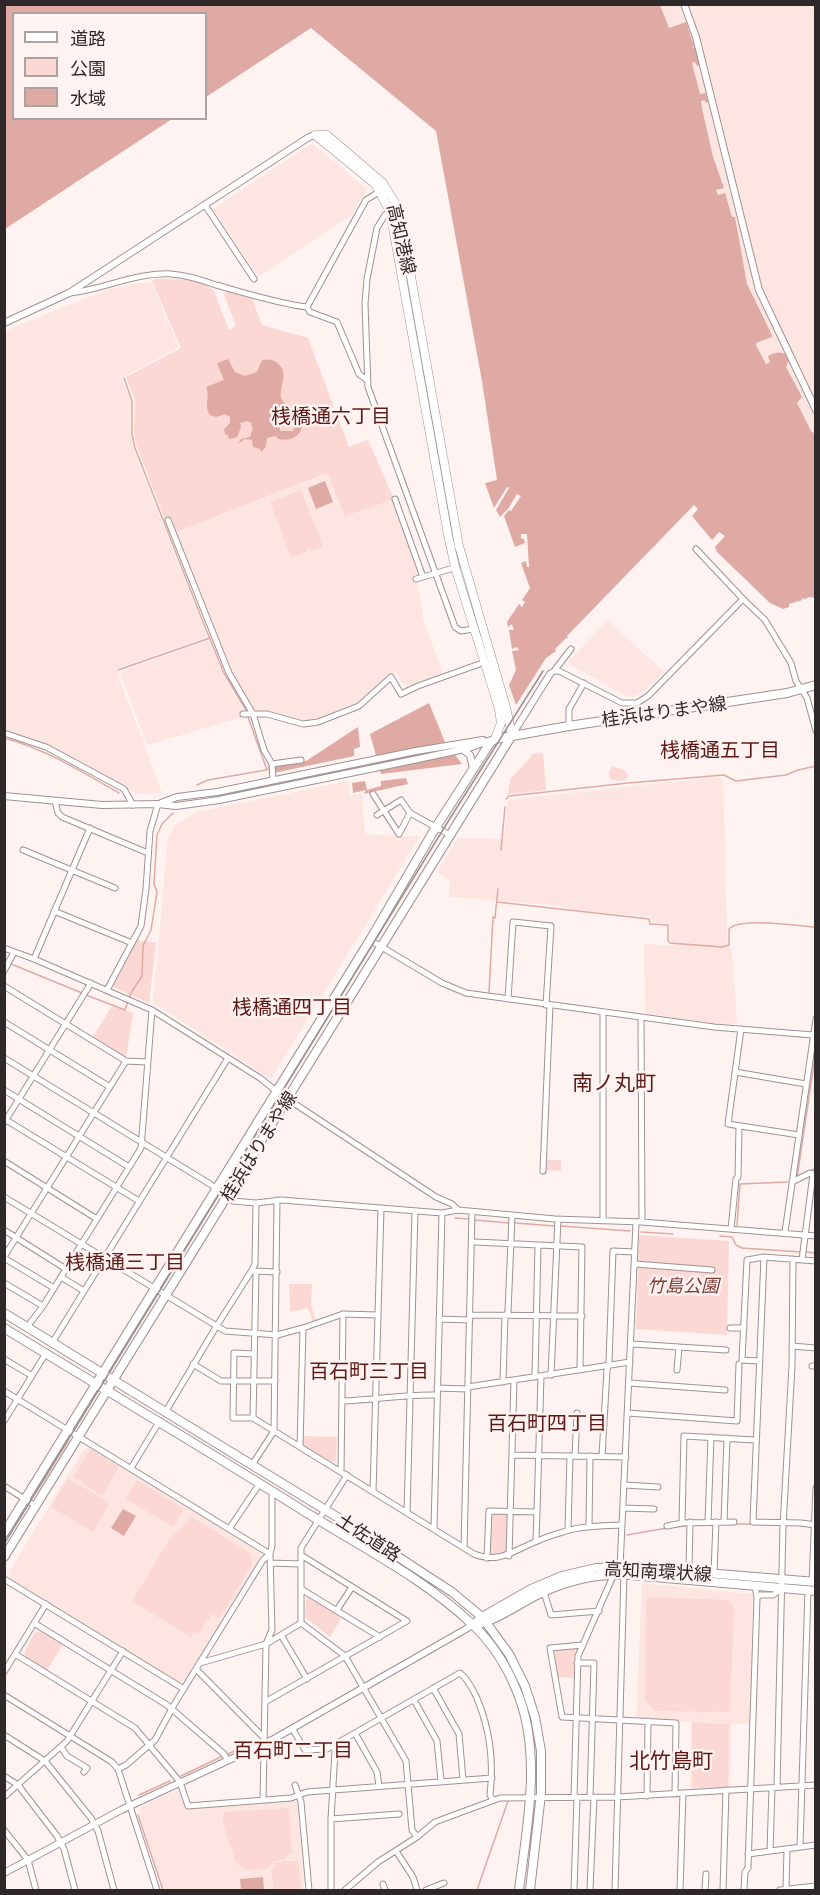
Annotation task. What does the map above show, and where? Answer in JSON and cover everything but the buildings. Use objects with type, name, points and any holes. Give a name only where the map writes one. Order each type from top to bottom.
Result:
[{"type":"main road","name":"高知港線","points":[[315,135],[327,135],[376,175],[393,208],[404,237],[454,522],[512,735]]},
{"type":"main road","name":"高知港線","points":[[393,208],[455,567],[500,717],[501,723],[495,739]]},
{"type":"main road","name":"桂浜はりまや線","points":[[4,1533],[486,748],[495,739],[512,735],[816,686]]},
{"type":"main road","name":"桂浜はりまや線","points":[[4,1557],[512,735]]},
{"type":"main road","name":"土佐道路","points":[[4,1313],[326,1510],[452,1592],[484,1619],[518,1669],[535,1717],[541,1751],[541,1797],[530,1890]]},
{"type":"main road","name":"土佐道路","points":[[4,1328],[272,1490],[426,1588],[473,1625],[500,1659],[517,1691],[531,1749],[529,1797],[519,1890]]},
{"type":"main road","name":"高知南環状線","points":[[473,1625],[531,1589],[562,1576],[596,1568],[755,1585],[782,1584]]},
{"type":"main road","name":"高知南環状線","points":[[484,1619],[544,1592],[587,1577],[619,1572],[689,1571],[813,1586]]},
{"type":"street","points":[[684,4],[696,37],[759,290],[816,410]]},
{"type":"street","points":[[4,323],[69,293],[299,143],[315,135]]},
{"type":"street","points":[[307,307],[366,200],[384,189]]},
{"type":"street","points":[[205,205],[254,279]]},
{"type":"street","points":[[393,208],[385,215],[377,228],[367,279],[365,304],[367,380],[455,627],[463,631],[474,628]]},
{"type":"street","points":[[69,293],[96,289],[137,278],[169,274],[200,280],[282,304],[307,307]]},
{"type":"street","points":[[307,307],[310,312],[337,322],[359,374],[367,380]]},
{"type":"street","points":[[394,499],[423,577]]},
{"type":"street","points":[[168,520],[229,673],[253,714],[264,750],[272,764],[273,776]]},
{"type":"street","points":[[696,549],[765,620],[791,663],[796,681],[807,698],[816,731]]},
{"type":"street","points":[[416,579],[464,564]]},
{"type":"street","points":[[552,673],[560,671],[622,703],[637,702],[648,696],[743,599]]},
{"type":"street","points":[[512,735],[552,673],[571,649]]},
{"type":"street","points":[[243,714],[267,714],[303,724],[318,722],[358,706],[392,677],[401,694],[485,662]]},
{"type":"street","points":[[568,726],[569,709],[584,683]]},
{"type":"street","points":[[637,702],[640,715]]},
{"type":"street","points":[[4,733],[46,747],[124,789],[133,805]]},
{"type":"street","points":[[4,796],[102,805],[176,806],[219,800],[495,739]]},
{"type":"street","points":[[158,804],[177,797],[217,792],[273,776],[375,759],[461,749],[495,739]]},
{"type":"street","points":[[461,749],[470,755],[473,768]]},
{"type":"street","points":[[272,764],[301,760]]},
{"type":"street","points":[[373,794],[399,834],[410,813]]},
{"type":"street","points":[[378,815],[400,800],[410,813],[450,835]]},
{"type":"street","points":[[55,801],[58,813],[62,817],[148,853]]},
{"type":"street","points":[[107,990],[141,926],[150,831],[158,804]]},
{"type":"street","points":[[34,959],[90,828]]},
{"type":"street","points":[[23,850],[115,888]]},
{"type":"street","points":[[54,911],[132,943]]},
{"type":"street","points":[[508,999],[513,922],[551,926],[543,1171]]},
{"type":"street","points":[[370,940],[455,989],[641,1018],[813,1035]]},
{"type":"street","points":[[4,948],[152,1010],[260,1078],[287,1099],[459,1210]]},
{"type":"street","points":[[4,971],[7,961],[14,952]]},
{"type":"street","points":[[91,983],[5,1121],[139,1201]]},
{"type":"street","points":[[4,986],[126,1061],[147,1062]]},
{"type":"street","points":[[27,1327],[82,1245],[141,1148],[152,1010]]},
{"type":"street","points":[[603,1012],[603,1221]]},
{"type":"street","points":[[615,1890],[619,1719],[619,1572],[635,1252],[639,1222],[641,1018]]},
{"type":"street","points":[[785,1232],[816,1020]]},
{"type":"street","points":[[4,1022],[110,1087]]},
{"type":"street","points":[[741,1029],[728,1124],[799,1135]]},
{"type":"street","points":[[4,1058],[142,1142],[233,1201],[256,1203],[277,1200],[441,1214],[459,1210],[512,1216],[731,1228],[816,1236]]},
{"type":"street","points":[[52,1343],[228,1058]]},
{"type":"street","points":[[54,1288],[4,1257],[126,1061]]},
{"type":"street","points":[[735,1072],[806,1084]]},
{"type":"street","points":[[4,1090],[129,1167]]},
{"type":"street","points":[[731,1228],[738,1177],[739,1126]]},
{"type":"street","points":[[4,1161],[97,1219]]},
{"type":"street","points":[[792,1182],[810,1173],[814,1174],[813,1197],[802,1258]]},
{"type":"street","points":[[4,1197],[216,1326],[232,1333],[277,1335],[343,1314],[378,1315]]},
{"type":"street","points":[[252,1465],[274,1431],[277,1200]]},
{"type":"street","points":[[253,1418],[256,1203]]},
{"type":"street","points":[[373,1492],[381,1208]]},
{"type":"street","points":[[407,1513],[415,1210]]},
{"type":"street","points":[[464,1548],[472,1212]]},
{"type":"street","points":[[434,1529],[441,1214]]},
{"type":"street","points":[[503,1382],[512,1216]]},
{"type":"street","points":[[808,1218],[816,1219]]},
{"type":"street","points":[[551,1375],[558,1219]]},
{"type":"street","points":[[4,1230],[66,1269]]},
{"type":"street","points":[[476,1242],[582,1247],[580,1370]]},
{"type":"street","points":[[536,1541],[538,1245]]},
{"type":"street","points":[[602,1456],[613,1251],[635,1252]]},
{"type":"street","points":[[759,1361],[742,1360],[747,1260],[764,1257],[802,1258],[816,1261]]},
{"type":"street","points":[[764,1257],[753,1522],[815,1525]]},
{"type":"street","points":[[770,1851],[775,1788],[794,1259]]},
{"type":"street","points":[[635,1264],[712,1270]]},
{"type":"street","points":[[254,1271],[277,1272]]},
{"type":"street","points":[[166,1411],[216,1326],[254,1271]]},
{"type":"street","points":[[61,1277],[84,1291]]},
{"type":"street","points":[[4,1283],[43,1306]]},
{"type":"street","points":[[301,1623],[301,1548],[320,1521],[344,1473],[343,1314]]},
{"type":"street","points":[[439,1319],[506,1315],[582,1316]]},
{"type":"street","points":[[300,1447],[303,1328]]},
{"type":"street","points":[[730,1328],[744,1328]]},
{"type":"street","points":[[632,1344],[726,1350]]},
{"type":"street","points":[[792,1346],[816,1348]]},
{"type":"street","points":[[677,1370],[679,1347]]},
{"type":"street","points":[[4,1422],[46,1353]]},
{"type":"street","points":[[254,1354],[234,1353],[233,1418],[253,1418],[482,1557],[509,1556],[536,1541],[568,1530],[589,1526],[622,1525]]},
{"type":"street","points":[[4,1359],[32,1376]]},
{"type":"street","points":[[342,1401],[375,1400],[468,1388],[630,1362]]},
{"type":"street","points":[[194,1364],[221,1381],[275,1381]]},
{"type":"street","points":[[628,1413],[737,1421],[739,1364]]},
{"type":"street","points":[[509,1556],[514,1380]]},
{"type":"street","points":[[630,1383],[725,1390]]},
{"type":"street","points":[[4,1391],[270,1554]]},
{"type":"street","points":[[4,1409],[12,1410]]},
{"type":"street","points":[[568,1530],[577,1413]]},
{"type":"street","points":[[131,1468],[159,1422]]},
{"type":"street","points":[[682,1523],[684,1436],[755,1440]]},
{"type":"street","points":[[708,1522],[711,1437]]},
{"type":"street","points":[[724,1521],[727,1438]]},
{"type":"street","points":[[512,1455],[626,1457]]},
{"type":"street","points":[[589,1526],[590,1456]]},
{"type":"street","points":[[230,1529],[260,1483]]},
{"type":"street","points":[[625,1485],[658,1487]]},
{"type":"street","points":[[4,1486],[36,1506]]},
{"type":"street","points":[[800,1847],[816,1488]]},
{"type":"street","points":[[263,1800],[266,1644],[272,1630],[270,1554],[272,1490]]},
{"type":"street","points":[[623,1508],[654,1509]]},
{"type":"street","points":[[487,1558],[489,1511],[537,1512]]},
{"type":"street","points":[[689,1571],[690,1522]]},
{"type":"street","points":[[667,1526],[690,1522],[734,1522]]},
{"type":"street","points":[[714,1573],[716,1522]]},
{"type":"street","points":[[117,1769],[126,1765],[155,1740],[263,1560],[270,1554]]},
{"type":"street","points":[[265,1702],[407,1622],[301,1555]]},
{"type":"street","points":[[270,1563],[301,1564]]},
{"type":"street","points":[[574,1890],[578,1663],[583,1645],[619,1572]]},
{"type":"street","points":[[4,1579],[184,1689]]},
{"type":"street","points":[[757,1598],[760,1595],[773,1595],[782,1584]]},
{"type":"street","points":[[744,1890],[748,1854],[757,1598],[755,1585]]},
{"type":"street","points":[[337,1610],[351,1587]]},
{"type":"street","points":[[301,1589],[380,1637]]},
{"type":"street","points":[[544,1592],[551,1615],[599,1611]]},
{"type":"street","points":[[4,1672],[46,1604]]},
{"type":"street","points":[[34,1623],[172,1709],[224,1754],[228,1761]]},
{"type":"street","points":[[200,1663],[266,1644],[301,1623]]},
{"type":"street","points":[[301,1623],[345,1656],[406,1761],[412,1830],[417,1837]]},
{"type":"street","points":[[4,1873],[129,1806],[228,1761],[292,1728],[473,1625]]},
{"type":"street","points":[[281,1635],[307,1678]]},
{"type":"street","points":[[583,1645],[550,1648],[562,1717],[676,1723],[675,1794]]},
{"type":"street","points":[[4,1797],[71,1736],[123,1651]]},
{"type":"street","points":[[15,1654],[135,1728],[180,1782],[188,1806],[291,1798],[307,1791],[492,1778]]},
{"type":"street","points":[[578,1663],[594,1663],[590,1890]]},
{"type":"street","points":[[196,1669],[264,1741]]},
{"type":"street","points":[[292,1728],[305,1750],[327,1749],[460,1673],[473,1690],[486,1725],[491,1758],[490,1795],[493,1800]]},
{"type":"street","points":[[433,1688],[459,1734],[463,1780]]},
{"type":"street","points":[[4,1695],[112,1762],[117,1769],[157,1890]]},
{"type":"street","points":[[414,1700],[437,1741],[441,1781]]},
{"type":"street","points":[[647,1796],[648,1721]]},
{"type":"street","points":[[355,1733],[377,1772],[379,1786]]},
{"type":"street","points":[[4,1736],[45,1761],[95,1824],[114,1890]]},
{"type":"street","points":[[331,1890],[331,1819],[335,1751],[333,1746]]},
{"type":"street","points":[[61,1747],[67,1756],[87,1768],[84,1772]]},
{"type":"street","points":[[4,1776],[18,1785],[61,1842],[75,1890]]},
{"type":"street","points":[[295,1785],[299,1795],[309,1890]]},
{"type":"street","points":[[345,1890],[378,1862],[417,1837],[435,1822],[493,1800],[512,1797],[647,1796],[816,1785]]},
{"type":"street","points":[[723,1890],[726,1790]]},
{"type":"street","points":[[680,1890],[683,1793]]},
{"type":"street","points":[[331,1819],[399,1814]]},
{"type":"street","points":[[4,1830],[28,1860],[36,1890]]},
{"type":"street","points":[[748,1854],[816,1845]]},
{"type":"street","points":[[786,1890],[787,1849]]},
{"type":"street","points":[[396,1851],[413,1877],[417,1890]]},
{"type":"street","points":[[705,1890],[706,1874]]},
{"type":"street","points":[[426,1890],[444,1883]]},
{"type":"street","points":[[382,1884],[385,1890]]},
{"type":"street","points":[[780,1890],[816,1886]]},
{"type":"shaded area","points":[[660,5],[815,5],[815,437],[794,422],[755,343],[772,337],[705,201],[669,28]]},
{"type":"shaded area","points":[[311,144],[367,189],[353,214],[258,277],[213,209]]},
{"type":"shaded area","points":[[151,282],[179,347],[121,378],[131,401],[130,429],[138,462],[207,637],[116,669],[162,793],[137,794],[39,741],[5,730],[5,331],[103,291],[135,283]]},
{"type":"shaded area","points":[[328,473],[394,499],[421,572],[415,575],[423,619],[443,673],[408,686],[402,683],[396,672],[388,676],[366,698],[353,705],[315,720],[299,720],[271,711],[253,710],[229,672],[174,533]]},
{"type":"shaded area","points":[[608,620],[664,672],[645,691],[637,695],[628,697],[567,663]]},
{"type":"shaded area","points":[[209,640],[223,674],[244,712],[243,717],[147,745],[120,672]]},
{"type":"shaded area","points":[[716,777],[722,779],[724,796],[727,941],[732,951],[737,1024],[711,1023],[645,1013],[644,943],[671,946],[670,923],[652,923],[650,917],[585,911],[551,905],[449,897],[450,881],[437,872],[458,838],[504,839],[508,800]]},
{"type":"shaded area","points":[[348,781],[350,795],[362,794],[365,835],[420,836],[271,1079],[153,1003],[168,836],[176,824],[196,812]]},
{"type":"shaded area","points":[[90,1447],[259,1551],[261,1559],[186,1681],[178,1682],[11,1579],[9,1572],[84,1449]]},
{"type":"shaded area","points":[[642,1583],[753,1594],[750,1724],[731,1724],[730,1788],[690,1790],[691,1722],[636,1719]]},
{"type":"shaded area","points":[[174,1791],[181,1794],[186,1809],[294,1800],[298,1804],[304,1887],[301,1890],[164,1890],[139,1814],[142,1806]]},
{"type":"green space","points":[[154,279],[194,281],[208,286],[214,291],[229,330],[236,326],[224,295],[226,291],[252,299],[262,325],[308,338],[349,447],[368,440],[394,499],[345,516],[327,473],[174,533],[168,519],[165,520],[136,444],[135,401],[126,377],[181,348],[152,281]]},
{"type":"green space","points":[[301,490],[322,547],[311,551],[310,548],[306,549],[307,552],[293,557],[270,502]]},
{"type":"green space","points":[[543,753],[546,790],[508,794],[510,779],[532,754]]},
{"type":"green space","points":[[612,766],[624,770],[628,776],[626,780],[610,779],[609,772]]},
{"type":"green space","points":[[137,940],[156,943],[149,1003],[113,987]]},
{"type":"green space","points":[[112,1006],[133,1013],[126,1058],[92,1038]]},
{"type":"green space","points":[[544,1160],[561,1160],[561,1171],[544,1170]]},
{"type":"green space","name":"竹島公園","points":[[639,1235],[729,1241],[727,1335],[636,1329]]},
{"type":"green space","points":[[289,1284],[312,1284],[311,1305],[316,1320],[313,1322],[308,1308],[290,1312]]},
{"type":"green space","points":[[303,1436],[337,1437],[336,1461],[332,1462],[305,1447],[302,1443]]},
{"type":"green space","points":[[68,1438],[72,1441],[39,1495],[35,1492]]},
{"type":"green space","points":[[90,1449],[119,1467],[102,1496],[73,1477]]},
{"type":"green space","points":[[68,1478],[110,1503],[93,1532],[51,1507]]},
{"type":"green space","points":[[137,1480],[184,1509],[173,1527],[126,1499]]},
{"type":"green space","points":[[491,1514],[509,1514],[507,1551],[504,1555],[492,1556],[490,1553]]},
{"type":"green space","points":[[192,1517],[250,1553],[253,1563],[219,1619],[212,1614],[198,1635],[194,1632],[191,1637],[132,1601],[169,1540]]},
{"type":"green space","points":[[310,1596],[342,1617],[330,1637],[305,1617],[306,1598]]},
{"type":"green space","points":[[650,1597],[728,1600],[734,1607],[730,1712],[656,1711],[645,1701],[646,1602]]},
{"type":"green space","points":[[42,1631],[63,1644],[47,1671],[27,1658],[24,1653],[35,1632]]},
{"type":"green space","points":[[576,1648],[574,1678],[558,1677],[554,1651]]},
{"type":"green space","points":[[692,1723],[729,1724],[728,1788],[692,1787]]},
{"type":"green space","points":[[289,1808],[292,1854],[286,1855],[286,1859],[272,1862],[268,1869],[247,1870],[236,1863],[222,1821],[225,1812]]},
{"type":"green space","points":[[298,1861],[301,1890],[274,1889],[271,1870],[274,1869],[274,1863]]},
{"type":"water","points":[[5,5],[660,5],[669,28],[686,22],[694,46],[692,48],[695,47],[700,65],[692,63],[700,94],[706,93],[708,102],[701,101],[702,108],[713,157],[724,188],[716,190],[718,195],[725,193],[732,217],[735,217],[747,284],[772,335],[756,345],[766,364],[770,362],[768,356],[780,353],[787,355],[789,360],[786,367],[802,397],[797,403],[811,431],[815,434],[815,598],[809,597],[803,600],[802,598],[797,602],[796,600],[783,609],[770,603],[717,552],[715,547],[725,536],[719,532],[712,540],[692,516],[698,509],[694,505],[567,636],[568,638],[555,649],[556,651],[546,658],[516,705],[509,685],[516,670],[512,651],[519,650],[517,647],[512,649],[509,630],[514,630],[512,624],[508,627],[507,622],[519,604],[522,607],[525,602],[522,600],[530,588],[521,563],[526,561],[529,567],[527,534],[521,534],[521,539],[524,539],[525,543],[515,547],[504,516],[509,510],[511,511],[521,496],[517,494],[500,517],[496,510],[509,488],[507,487],[494,508],[485,483],[497,480],[482,381],[436,131],[311,28],[207,96],[207,12],[12,12],[12,120],[170,120],[5,229]]},
{"type":"water","points":[[228,359],[235,372],[245,376],[257,372],[262,360],[276,362],[284,374],[281,398],[303,421],[298,435],[286,440],[278,439],[276,436],[267,438],[262,452],[253,447],[252,440],[245,439],[238,444],[241,439],[250,437],[253,427],[252,423],[247,421],[240,423],[241,427],[237,437],[230,439],[224,429],[230,423],[230,417],[225,414],[216,417],[210,415],[207,408],[206,387],[224,380],[217,363]],"holes":[[[289,415],[288,417],[296,419],[292,424],[295,425],[293,431],[280,431],[279,420]]]},
{"type":"water","points":[[325,481],[333,502],[316,509],[308,488]]},
{"type":"water","points":[[429,703],[445,742],[462,764],[381,774],[370,734]]},
{"type":"water","points":[[358,727],[360,747],[354,749],[354,756],[269,774],[268,766],[306,761]]},
{"type":"water","points":[[406,778],[408,784],[364,794],[366,790],[353,793],[352,783],[365,781],[367,790],[381,786],[381,781]]},
{"type":"water","points":[[123,1509],[136,1516],[124,1536],[111,1528]]},
{"type":"water","points":[[263,1877],[264,1890],[241,1890],[240,1879]]},
{"type":"waterway","points":[[124,378],[132,401],[132,434],[135,448],[224,673],[247,712]]},
{"type":"waterway","points":[[118,670],[210,638]]},
{"type":"waterway","points":[[248,717],[267,770]]},
{"type":"waterway","points":[[4,738],[49,755],[119,793]]},
{"type":"waterway","points":[[506,799],[509,796],[724,775],[736,781],[786,775],[816,766]]},
{"type":"waterway","points":[[197,785],[208,780],[266,770]]},
{"type":"waterway","points":[[501,850],[505,807]]},
{"type":"waterway","points":[[86,995],[125,1010],[131,993],[142,976],[143,946],[151,930],[157,892],[154,884],[157,835],[162,824],[173,813]]},
{"type":"waterway","points":[[489,992],[493,917],[495,918],[498,889]]},
{"type":"waterway","points":[[497,902],[649,919],[650,924],[668,925],[670,943],[722,947],[729,945],[729,929],[745,923],[816,927]]},
{"type":"waterway","points":[[11,964],[82,993]]},
{"type":"waterway","points":[[797,1178],[816,1050]]},
{"type":"waterway","points":[[810,1171],[816,1168]]},
{"type":"waterway","points":[[737,1225],[740,1184],[787,1182]]},
{"type":"waterway","points":[[455,1218],[469,1219]]},
{"type":"waterway","points":[[475,1220],[509,1223]]},
{"type":"waterway","points":[[515,1223],[555,1226]]},
{"type":"waterway","points":[[561,1226],[630,1231]]},
{"type":"waterway","points":[[641,1232],[673,1234]]},
{"type":"waterway","points":[[720,1236],[732,1237],[736,1245],[742,1248],[801,1252]]},
{"type":"waterway","points":[[806,1252],[816,1253]]},
{"type":"waterway","points":[[736,1524],[752,1524]]},
{"type":"waterway","points":[[705,1525],[712,1525]]},
{"type":"waterway","points":[[797,1525],[811,1527]]},
{"type":"waterway","points":[[675,1527],[685,1526]]},
{"type":"waterway","points":[[627,1535],[667,1528]]},
{"type":"waterway","points":[[228,1754],[259,1740]]},
{"type":"waterway","points":[[181,1776],[221,1757]]},
{"type":"waterway","points":[[139,1795],[170,1781]]},
{"type":"waterway","points":[[477,1890],[508,1801]]},
{"type":"waterway","points":[[138,1815],[163,1890]]},
{"type":"tram line","points":[[4,1544],[543,671]]},
{"type":"district","name":"桟橋通六丁目","points":[[331,415]]},
{"type":"district","name":"桟橋通五丁目","points":[[720,749]]},
{"type":"district","name":"桟橋通四丁目","points":[[292,1006]]},
{"type":"district","name":"南ノ丸町","points":[[614,1082]]},
{"type":"district","name":"桟橋通三丁目","points":[[125,1261]]},
{"type":"district","name":"百石町三丁目","points":[[369,1370]]},
{"type":"district","name":"百石町四丁目","points":[[547,1422]]},
{"type":"district","name":"百石町二丁目","points":[[293,1749]]},
{"type":"district","name":"北竹島町","points":[[671,1760]]}]
